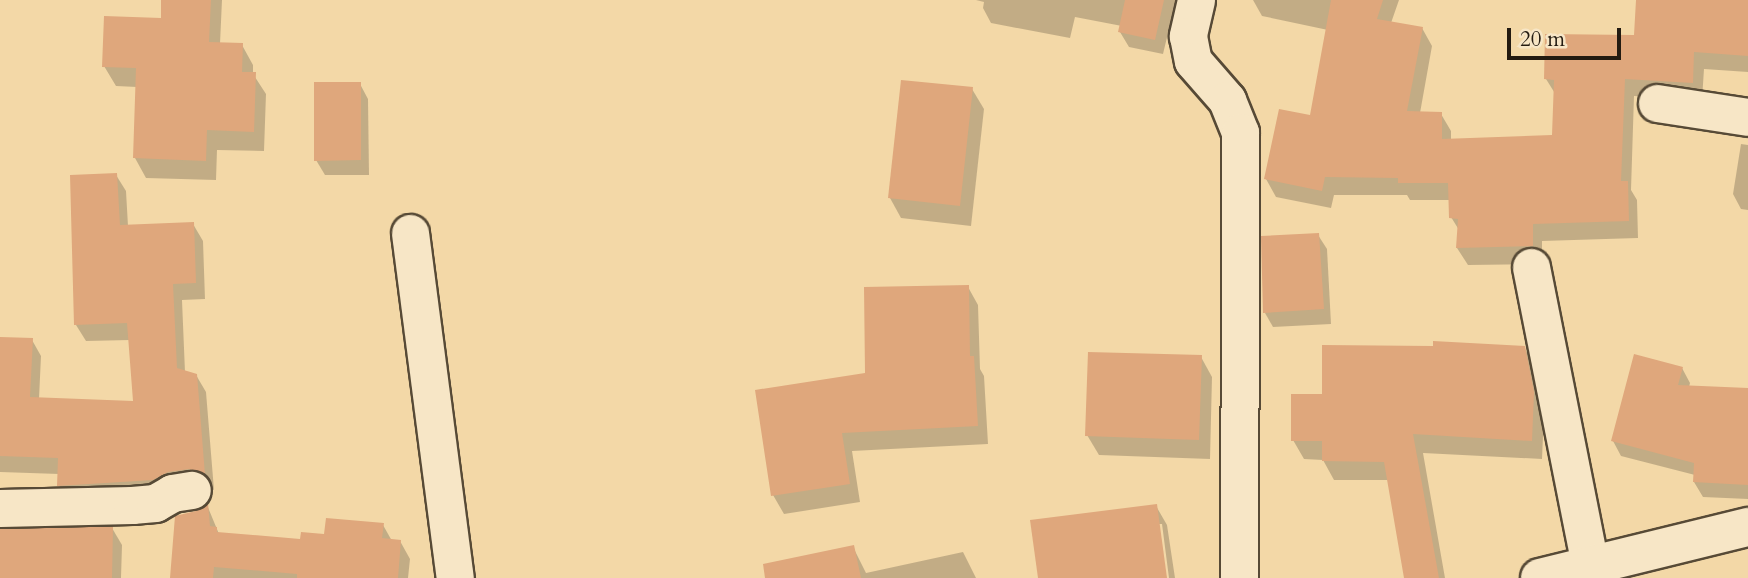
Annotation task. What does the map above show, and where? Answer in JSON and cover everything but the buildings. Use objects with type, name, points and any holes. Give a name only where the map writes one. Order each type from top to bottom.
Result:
[{"type":"street","points":[[1196,0],[1188,36],[1194,61],[1227,100],[1240,132],[1239,578]]},
{"type":"street","points":[[1657,103],[1748,117]]},
{"type":"street","points":[[410,233],[455,578]]},
{"type":"street","points":[[1531,267],[1590,565]]},
{"type":"street","points":[[0,508],[155,503],[172,493],[191,490]]},
{"type":"street","points":[[1540,578],[1748,527]]}]
